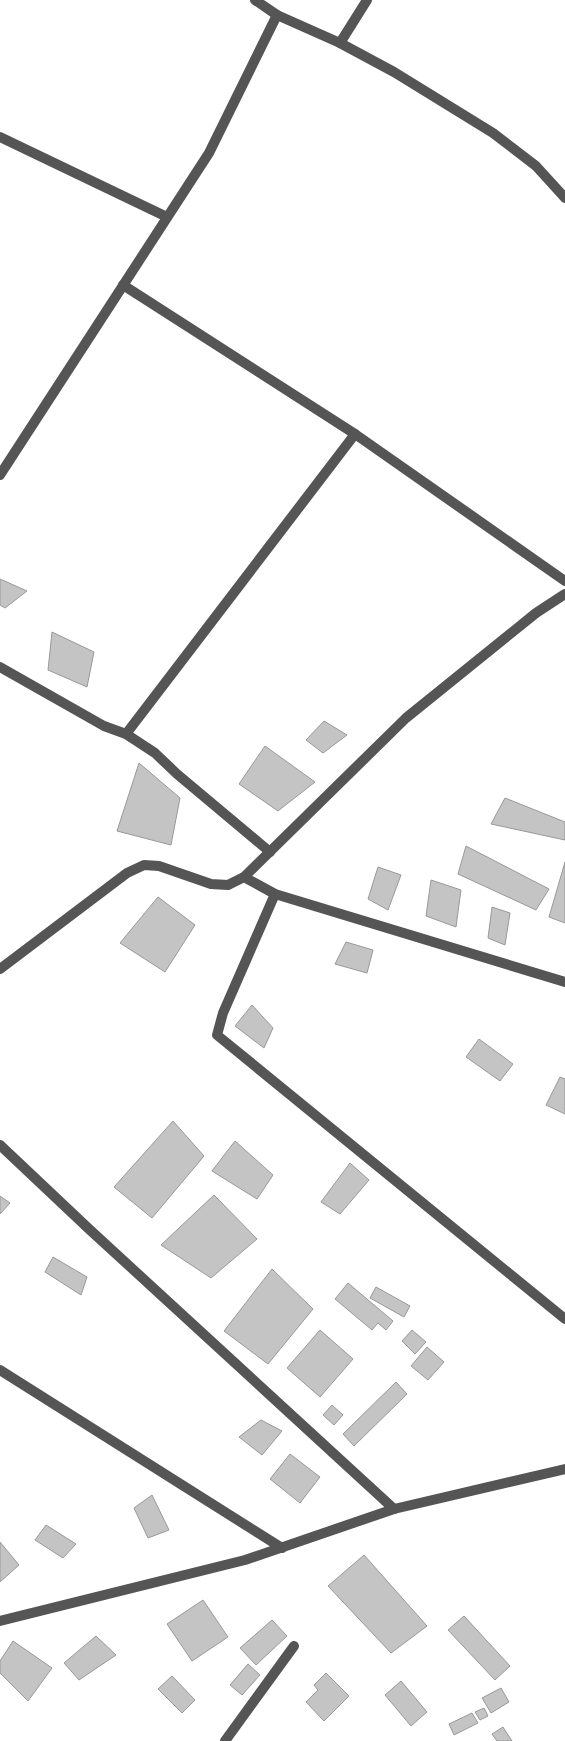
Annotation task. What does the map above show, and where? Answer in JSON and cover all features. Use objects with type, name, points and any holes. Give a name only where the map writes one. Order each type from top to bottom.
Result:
[{"type":"street","points":[[255,0],[277,15],[340,43],[394,72],[493,132],[536,166],[565,198]]},
{"type":"street","points":[[340,43],[367,0]]},
{"type":"street","points":[[0,475],[209,153],[277,15]]},
{"type":"street","points":[[0,137],[167,217]]},
{"type":"street","points":[[123,285],[355,434],[565,581]]},
{"type":"street","points":[[126,734],[355,434]]},
{"type":"street","points":[[0,969],[127,873],[144,865],[159,866],[211,884],[228,885],[244,877],[406,718],[536,613],[565,594]]},
{"type":"street","points":[[0,667],[104,726],[126,734],[155,753],[177,774],[270,852]]},
{"type":"street","points":[[244,877],[274,894],[565,982]]},
{"type":"street","points":[[274,894],[223,1013],[217,1035],[565,1319]]},
{"type":"street","points":[[0,1145],[89,1229],[394,1509]]},
{"type":"street","points":[[0,1370],[282,1548]]},
{"type":"street","points":[[0,1621],[245,1560],[394,1509],[565,1469]]},
{"type":"street","points":[[225,1741],[294,1646]]},
{"type":"building","points":[[0,579],[27,591],[5,608],[0,605]]},
{"type":"building","points":[[52,632],[94,652],[87,687],[48,670]]},
{"type":"building","points":[[324,721],[347,735],[323,753],[306,740]]},
{"type":"building","points":[[265,746],[315,782],[278,811],[239,784]]},
{"type":"building","points":[[139,763],[180,798],[171,845],[117,831]]},
{"type":"building","points":[[505,798],[565,822],[565,840],[491,824]]},
{"type":"building","points":[[466,846],[549,889],[536,910],[458,874]]},
{"type":"building","points":[[565,862],[565,923],[549,917]]},
{"type":"building","points":[[378,867],[401,875],[388,910],[368,899]]},
{"type":"building","points":[[431,880],[461,890],[456,927],[426,916]]},
{"type":"building","points":[[158,897],[195,925],[165,972],[120,943]]},
{"type":"building","points":[[492,907],[510,913],[505,945],[488,938]]},
{"type":"building","points":[[346,942],[373,950],[367,973],[335,964]]},
{"type":"building","points":[[252,1005],[273,1028],[264,1048],[235,1026]]},
{"type":"building","points":[[479,1039],[513,1064],[500,1081],[466,1057]]},
{"type":"building","points":[[560,1077],[565,1079],[565,1114],[546,1105]]},
{"type":"building","points":[[173,1121],[204,1156],[152,1218],[114,1187]]},
{"type":"building","points":[[235,1141],[273,1175],[257,1199],[212,1171]]},
{"type":"building","points":[[350,1163],[369,1180],[340,1214],[321,1202]]},
{"type":"building","points":[[214,1195],[257,1239],[211,1278],[161,1245]]},
{"type":"building","points":[[0,1196],[10,1203],[0,1214]]},
{"type":"building","points":[[53,1257],[87,1277],[81,1295],[45,1272]]},
{"type":"building","points":[[272,1269],[313,1309],[268,1364],[224,1331]]},
{"type":"building","points":[[348,1283],[393,1321],[386,1330],[378,1323],[372,1330],[335,1299]]},
{"type":"building","points":[[376,1287],[410,1306],[404,1317],[370,1298]]},
{"type":"building","points":[[320,1330],[353,1359],[320,1397],[287,1368]]},
{"type":"building","points":[[412,1330],[426,1342],[415,1354],[402,1341]]},
{"type":"building","points":[[427,1347],[444,1362],[428,1380],[411,1366]]},
{"type":"building","points":[[396,1382],[407,1394],[354,1446],[343,1434]]},
{"type":"building","points":[[332,1405],[343,1415],[334,1425],[323,1415]]},
{"type":"building","points":[[261,1420],[282,1431],[262,1455],[239,1437]]},
{"type":"building","points":[[290,1454],[320,1477],[300,1503],[270,1479]]},
{"type":"building","points":[[152,1495],[169,1530],[148,1538],[134,1508]]},
{"type":"building","points":[[46,1525],[76,1544],[63,1558],[35,1540]]},
{"type":"building","points":[[0,1542],[19,1565],[0,1582]]},
{"type":"building","points":[[364,1555],[427,1626],[391,1653],[328,1586]]},
{"type":"building","points":[[203,1600],[228,1637],[192,1661],[167,1624]]},
{"type":"building","points":[[464,1616],[510,1666],[495,1680],[448,1630]]},
{"type":"building","points":[[272,1620],[287,1636],[256,1665],[240,1648]]},
{"type":"building","points":[[96,1636],[116,1655],[79,1680],[64,1663]]},
{"type":"building","points":[[13,1641],[52,1668],[28,1701],[0,1673],[0,1661]]},
{"type":"building","points":[[248,1664],[260,1675],[242,1695],[230,1685]]},
{"type":"building","points":[[326,1673],[349,1696],[324,1721],[306,1702],[318,1690],[314,1685]]},
{"type":"building","points":[[172,1676],[195,1700],[182,1713],[158,1689]]},
{"type":"building","points":[[401,1681],[427,1712],[411,1726],[385,1695]]},
{"type":"building","points":[[501,1688],[509,1702],[491,1713],[482,1698]]},
{"type":"building","points":[[484,1708],[488,1716],[480,1720],[475,1712]]},
{"type":"building","points":[[472,1713],[478,1723],[454,1735],[449,1724]]},
{"type":"building","points":[[503,1727],[512,1741],[497,1741],[492,1734]]}]
